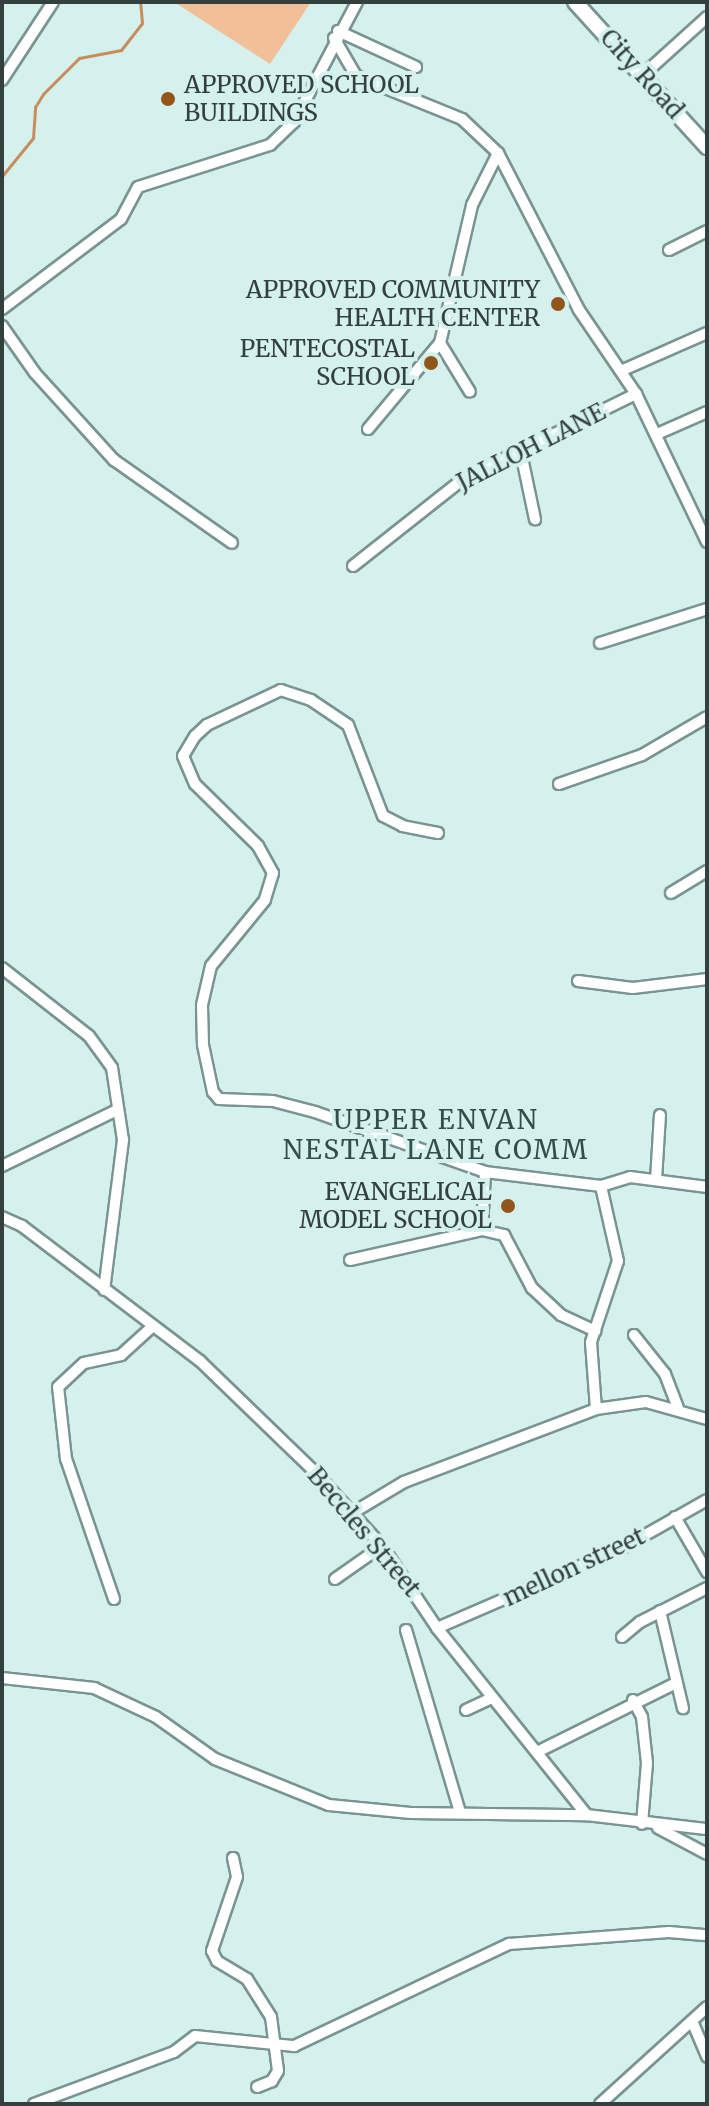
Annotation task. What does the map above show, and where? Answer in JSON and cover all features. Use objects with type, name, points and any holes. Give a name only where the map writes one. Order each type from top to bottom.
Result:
[{"type":"main road","name":"City Road","points":[[575,2],[644,74],[707,147]]},
{"type":"street","points":[[2,80],[53,2]]},
{"type":"street","points":[[2,309],[121,219],[138,187],[270,145],[294,122],[336,34],[357,2]]},
{"type":"street","points":[[644,74],[707,17]]},
{"type":"street","points":[[336,34],[416,67]]},
{"type":"street","points":[[336,34],[356,76],[462,119],[498,153],[579,310],[623,370],[636,394],[705,537]]},
{"type":"street","points":[[368,429],[440,343],[472,205],[498,153]]},
{"type":"street","points":[[669,250],[707,231]]},
{"type":"street","points":[[2,326],[35,373],[114,460],[232,543]]},
{"type":"street","points":[[623,370],[707,333]]},
{"type":"street","points":[[440,343],[470,392]]},
{"type":"street","name":"JALLOH LANE","points":[[353,566],[463,479],[520,448],[636,394]]},
{"type":"street","points":[[657,434],[707,412]]},
{"type":"street","points":[[520,448],[535,519]]},
{"type":"street","points":[[600,643],[707,609]]},
{"type":"street","points":[[438,833],[403,826],[383,816],[348,725],[337,713],[281,690],[207,725],[183,756],[195,784],[258,846],[273,873],[265,900],[211,966],[203,1032],[213,1092],[219,1099],[273,1101],[315,1112],[485,1172],[601,1186],[630,1177],[707,1187]]},
{"type":"street","points":[[559,784],[642,755],[707,717]]},
{"type":"street","points":[[671,893],[707,871]]},
{"type":"street","points":[[2,968],[99,1045],[112,1068],[123,1140],[104,1290]]},
{"type":"street","points":[[578,981],[633,988],[707,979]]},
{"type":"street","points":[[2,1166],[117,1110]]},
{"type":"street","points":[[656,1180],[660,1115]]},
{"type":"street","points":[[482,1230],[485,1172]]},
{"type":"street","points":[[596,1409],[591,1342],[618,1261],[601,1186]]},
{"type":"street","name":"Beccles Street","points":[[2,1217],[22,1226],[200,1361],[354,1512],[382,1546],[437,1628],[587,1815]]},
{"type":"street","points":[[350,1260],[482,1230],[504,1235],[532,1288],[561,1315],[596,1331]]},
{"type":"street","points":[[114,1599],[66,1459],[58,1387],[84,1363],[121,1355],[153,1326]]},
{"type":"street","points":[[634,1335],[665,1374],[678,1408]]},
{"type":"street","points":[[354,1512],[404,1482],[596,1409],[646,1402],[678,1408],[707,1419]]},
{"type":"street","name":"mellon street","points":[[437,1628],[533,1590],[707,1500]]},
{"type":"street","points":[[675,1517],[707,1572]]},
{"type":"street","points":[[335,1579],[382,1546]]},
{"type":"street","points":[[622,1637],[660,1611],[707,1588]]},
{"type":"street","points":[[660,1611],[674,1684],[683,1708]]},
{"type":"street","points":[[406,1630],[460,1812]]},
{"type":"street","points":[[2,1667],[6,1676],[94,1688],[156,1717],[215,1759],[329,1805],[387,1812],[587,1815],[658,1828],[707,1829]]},
{"type":"street","points":[[537,1752],[633,1700],[674,1684]]},
{"type":"street","points":[[466,1710],[492,1698]]},
{"type":"street","points":[[633,1700],[642,1717],[647,1763],[642,1824]]},
{"type":"street","points":[[658,1828],[707,1854]]},
{"type":"street","points":[[233,1858],[237,1877],[212,1951],[217,1961],[247,1979],[271,2017],[279,2047],[278,2071],[272,2081],[257,2087]]},
{"type":"street","points":[[34,2104],[174,2052],[195,2036],[213,2034],[279,2047],[294,2046],[509,1944],[669,1932],[707,1935]]},
{"type":"street","points":[[600,2104],[707,2007]]},
{"type":"street","points":[[692,2021],[707,2057]]},
{"type":"shaded area","points":[[174,2],[311,2],[270,64]]},
{"type":"waterway","points":[[2,176],[33,138],[35,107],[43,94],[79,58],[121,50],[142,23],[140,2]]},
{"type":"place","name":"APPROVED SCHOOL BUILDINGS","points":[[168,99]]},
{"type":"place","name":"APPROVED COMMUNITY HEALTH CENTER","points":[[558,304]]},
{"type":"place","name":"PENTECOSTAL SCHOOL","points":[[431,363]]},
{"type":"place","name":"EVANGELICAL MODEL SCHOOL","points":[[508,1206]]},
{"type":"district","name":"UPPER ENVAN NESTAL LANE COMM","points":[[436,1135]]}]
